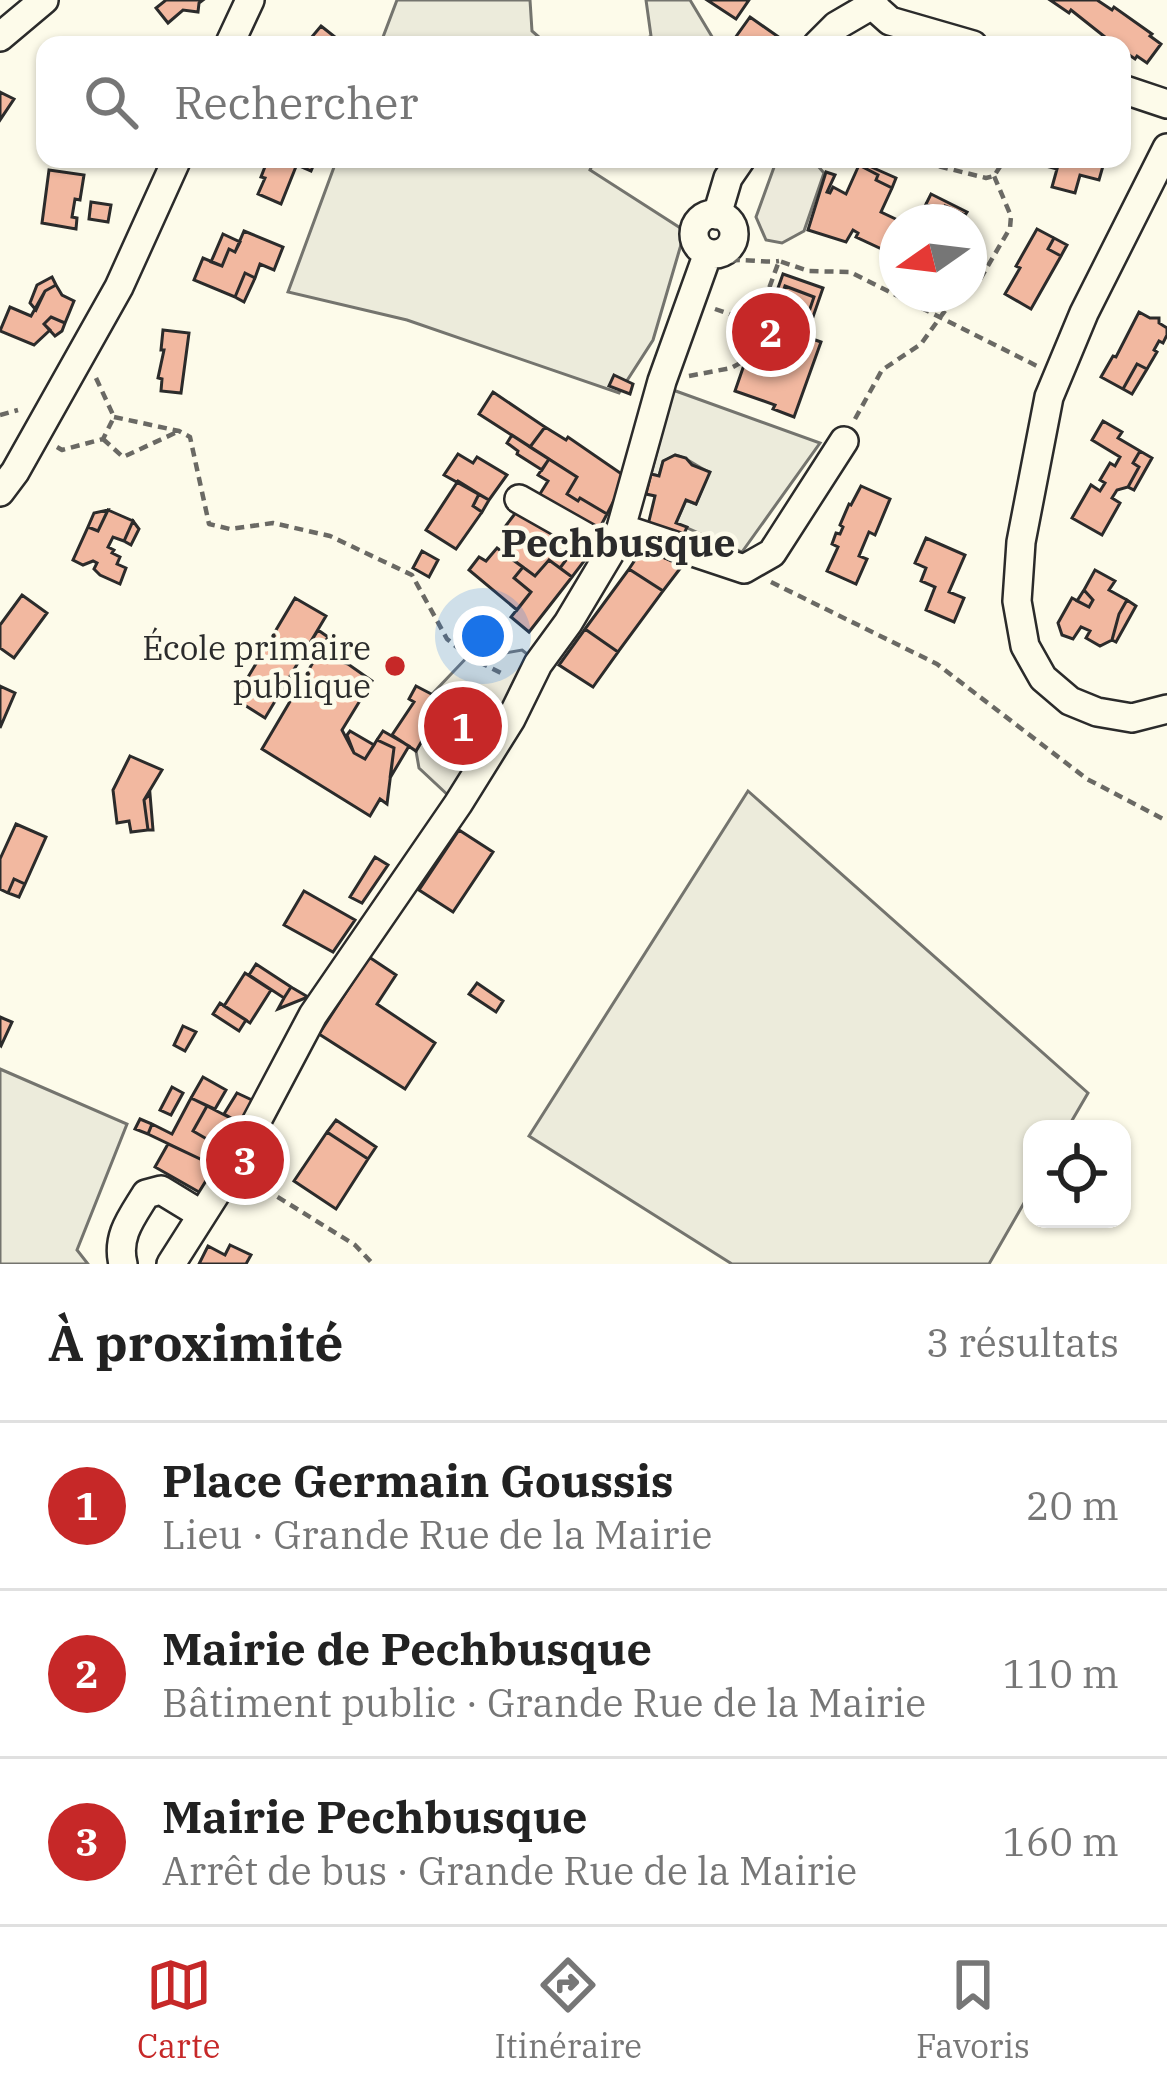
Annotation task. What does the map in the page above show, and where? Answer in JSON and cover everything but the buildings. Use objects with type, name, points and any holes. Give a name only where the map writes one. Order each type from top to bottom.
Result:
[{"type":"street","points":[[0,37],[44,0]]},
{"type":"street","points":[[233,36],[250,0]]},
{"type":"street","points":[[826,36],[873,2],[890,21],[942,36]]},
{"type":"street","points":[[1131,92],[1167,104]]},
{"type":"street","points":[[1167,148],[1084,313],[1049,397],[1021,542],[1016,601],[1025,646],[1043,678],[1070,701],[1132,718],[1167,710]]},
{"type":"street","points":[[0,492],[119,287],[173,168]]},
{"type":"street","points":[[171,1264],[232,1168],[313,1015],[458,803],[616,540],[662,381],[708,253],[727,250],[733,239],[732,226],[717,215],[735,168]]},
{"type":"street","points":[[518,499],[616,540],[744,569],[772,553],[844,441]]},
{"type":"street","points":[[123,1264],[122,1233],[146,1194],[161,1190],[202,1215]]},
{"type":"path","points":[[943,168],[994,176]]},
{"type":"path","points":[[994,176],[999,168]]},
{"type":"path","points":[[987,268],[1010,228],[1011,216],[994,176]]},
{"type":"path","points":[[662,381],[742,362],[779,261],[809,271],[850,272],[1058,376]]},
{"type":"path","points":[[704,306],[756,323]]},
{"type":"path","points":[[844,441],[882,370],[921,344],[945,312]]},
{"type":"path","points":[[95,376],[113,417],[103,440]]},
{"type":"path","points":[[113,417],[190,437],[209,524],[230,530],[273,523],[330,536],[412,574],[447,639],[469,657],[526,686]]},
{"type":"path","points":[[103,440],[123,457],[179,431]]},
{"type":"path","points":[[62,450],[103,440]]},
{"type":"path","points":[[744,569],[938,664],[1087,779],[1167,821]]},
{"type":"path","points":[[232,1168],[355,1245],[373,1264]]},
{"type":"shaded area","points":[[397,0],[530,0],[532,31],[538,36],[383,36]]},
{"type":"shaded area","points":[[646,0],[690,0],[712,36],[651,36]]},
{"type":"shaded area","points":[[334,168],[591,168],[685,231],[653,340],[619,393],[407,320],[288,292]]},
{"type":"shaded area","points":[[774,168],[820,168],[824,173],[804,231],[782,243],[766,240],[756,217]]},
{"type":"shaded area","points":[[673,390],[820,443],[742,552],[676,523],[686,500],[696,504],[709,472],[675,455],[663,462],[659,476],[651,474]]},
{"type":"shaded area","points":[[522,650],[532,658],[501,719],[450,797],[419,768],[416,751],[440,710],[434,707],[439,698],[433,693],[473,651]]},
{"type":"shaded area","points":[[748,791],[1088,1093],[1072,1120],[1023,1120],[1023,1205],[989,1264],[732,1264],[529,1136]]},
{"type":"shaded area","points":[[0,1069],[127,1124],[77,1250],[88,1264],[0,1264]]},
{"type":"place","name":"Mairie de Pechbusque","points":[[771,332]]},
{"type":"place","name":"École primaire publique","points":[[395,666]]},
{"type":"place","name":"Place Germain Goussis","points":[[463,726]]},
{"type":"place","name":"Mairie Pechbusque","points":[[245,1160]]},
{"type":"district","name":"Pechbusque","points":[[618,542]]}]
